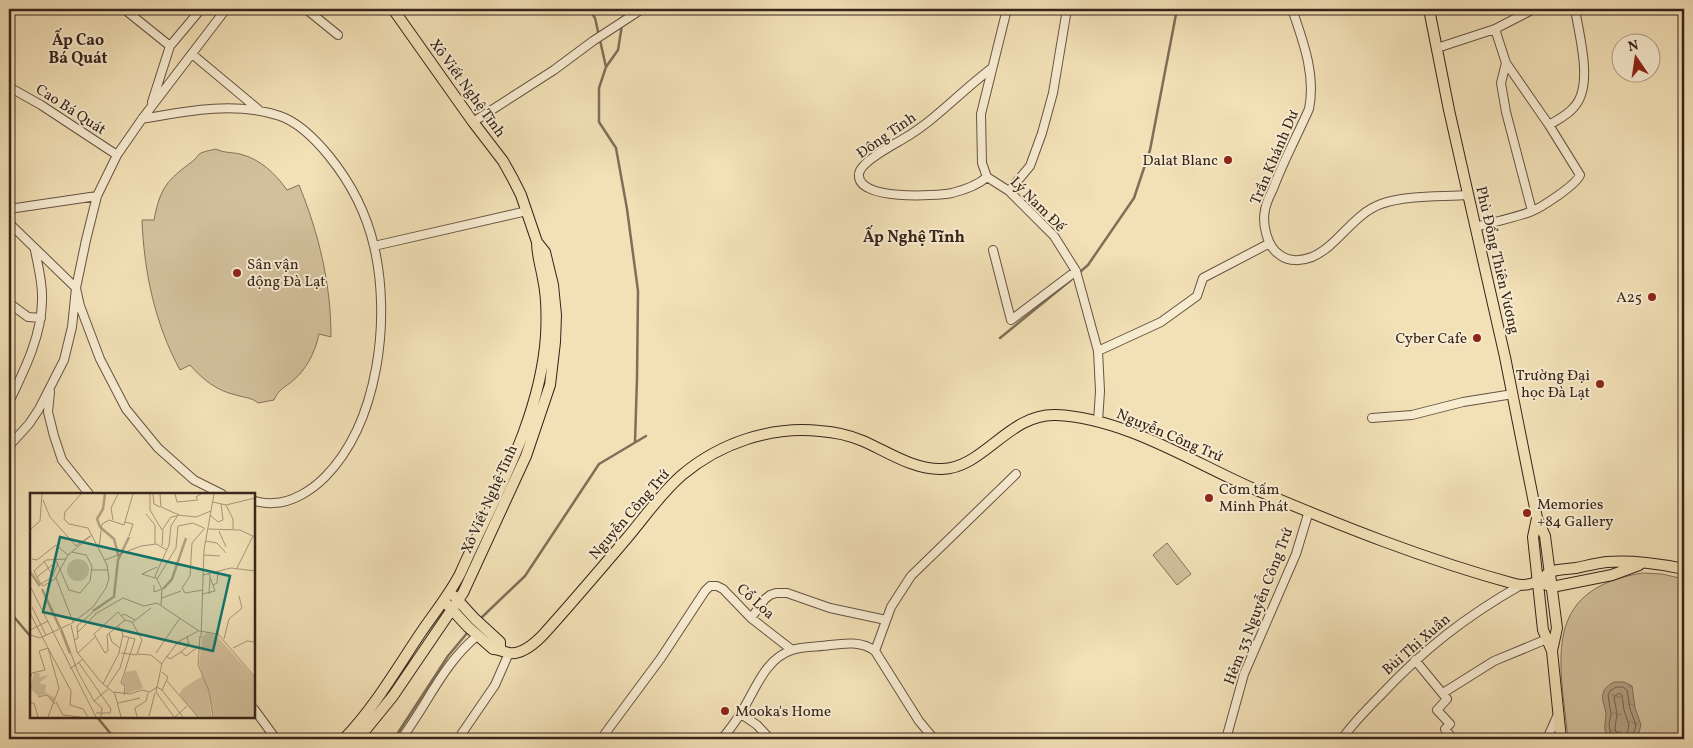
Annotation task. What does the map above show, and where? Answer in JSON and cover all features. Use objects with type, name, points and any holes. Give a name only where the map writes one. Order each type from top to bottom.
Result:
[{"type":"main road","name":"Xô Viết Nghệ Tĩnh","points":[[358,739],[393,696],[455,605],[526,456],[550,385],[555,342],[556,315],[553,285],[545,252],[538,242],[514,179],[393,9]]},
{"type":"main road","name":"Phù Đổng Thiên Vương","points":[[1429,9],[1449,110],[1513,394],[1537,518],[1545,536],[1556,628],[1552,651]]},
{"type":"main road","name":"Xô Viết Nghệ Tĩnh","points":[[344,739],[383,692],[422,630],[450,592],[517,450],[540,380],[546,337],[544,280],[537,255],[538,242]]},
{"type":"main road","name":"Nguyễn Công Trứ","points":[[505,651],[524,650],[542,636],[683,475],[713,453],[732,444],[764,434],[779,432],[815,430],[843,434],[861,440],[905,461],[928,468],[941,469],[953,468],[965,463],[1018,425],[1041,415],[1057,415],[1098,422],[1189,458],[1253,488],[1309,511],[1425,556],[1521,585]]},
{"type":"main road","name":"Phù Đổng Thiên Vương","points":[[1537,518],[1533,537],[1543,630],[1552,651]]},
{"type":"main road","points":[[1538,582],[1550,572],[1608,562],[1645,564],[1684,570]]},
{"type":"main road","points":[[1521,585],[1538,582],[1552,587],[1612,575],[1645,564]]},
{"type":"main road","points":[[450,592],[455,605],[481,632],[493,649],[505,651]]},
{"type":"main road","points":[[444,601],[455,605]]},
{"type":"main road","points":[[1552,651],[1561,739]]},
{"type":"street","points":[[124,9],[170,46]]},
{"type":"street","points":[[150,109],[170,46],[200,9]]},
{"type":"street","points":[[9,446],[30,424],[40,409],[64,360],[72,327],[76,288],[97,196],[117,155],[142,119],[226,9]]},
{"type":"street","points":[[306,9],[338,35]]},
{"type":"street","points":[[473,122],[554,70],[596,39],[642,9]]},
{"type":"street","name":"Lý Nam Đế","points":[[1007,9],[981,114],[982,163],[987,177],[1010,191],[1054,236],[1076,271],[1098,351],[1100,391],[1098,422]]},
{"type":"street","points":[[1010,191],[1030,166],[1042,132],[1052,93],[1067,9]]},
{"type":"street","name":"Trần Khánh Dư","points":[[1270,243],[1264,219],[1265,208],[1309,109],[1311,98],[1310,68],[1292,9]]},
{"type":"street","points":[[1437,48],[1495,29],[1534,9]]},
{"type":"street","points":[[1549,125],[1575,107],[1582,94],[1585,80],[1575,9]]},
{"type":"street","points":[[1476,226],[1532,211],[1565,191],[1578,180],[1580,175],[1506,62],[1495,29]]},
{"type":"street","points":[[192,54],[259,110]]},
{"type":"street","points":[[1506,62],[1502,83],[1506,112],[1532,211]]},
{"type":"street","name":"Đông Tĩnh","points":[[987,177],[981,182],[952,193],[914,196],[885,194],[862,182],[859,172],[870,159],[918,130],[992,68]]},
{"type":"street","name":"Cao Bá Quát","points":[[9,87],[41,105],[117,155]]},
{"type":"street","points":[[142,119],[169,114],[242,108],[259,110],[282,117],[316,140],[341,170],[363,208],[378,265],[381,305],[379,348],[366,410],[352,442],[334,468],[314,488],[294,498],[274,504],[255,502]]},
{"type":"street","points":[[1098,351],[1160,322],[1197,296],[1203,278],[1270,243],[1273,249],[1286,258],[1304,259],[1324,250],[1360,217],[1381,204],[1399,200],[1468,195]]},
{"type":"street","points":[[9,209],[97,196]]},
{"type":"street","points":[[374,246],[527,212]]},
{"type":"street","points":[[9,223],[76,288],[80,306],[100,358],[126,409],[158,448],[194,480],[220,493]]},
{"type":"street","points":[[9,402],[35,341],[41,318],[43,299],[35,250]]},
{"type":"street","points":[[993,250],[1011,320],[1076,271]]},
{"type":"street","points":[[9,303],[28,317],[41,318]]},
{"type":"street","points":[[9,381],[16,385]]},
{"type":"street","points":[[50,388],[48,412],[62,460],[88,493]]},
{"type":"street","points":[[1372,418],[1412,415],[1463,402],[1513,394]]},
{"type":"street","points":[[875,651],[886,620],[900,592],[914,573],[1016,474]]},
{"type":"street","name":"Hẻm 33 Nguyễn Công Trứ","points":[[1226,739],[1244,674],[1296,554],[1309,511]]},
{"type":"street","name":"Bùi Thị Xuân","points":[[1344,736],[1366,710],[1415,660],[1456,626],[1521,585]]},
{"type":"street","name":"Cổ Loa","points":[[601,739],[656,665],[710,586],[717,586],[723,589],[751,618],[792,650]]},
{"type":"street","points":[[751,618],[764,599],[770,594],[787,593],[830,608],[886,620]]},
{"type":"street","points":[[414,739],[403,736],[447,669],[464,647],[481,632]]},
{"type":"street","points":[[1442,693],[1494,661],[1547,639]]},
{"type":"street","points":[[722,739],[741,714],[767,669],[778,657],[792,650],[848,644],[869,646],[875,651],[919,721],[934,739]]},
{"type":"street","points":[[458,739],[495,685],[505,651]]},
{"type":"street","points":[[1415,660],[1447,699],[1437,710],[1450,724],[1445,729],[1453,739]]},
{"type":"street","points":[[255,710],[276,739]]},
{"type":"street","points":[[741,714],[757,725],[770,739]]},
{"type":"street","points":[[1547,739],[1558,714]]},
{"type":"street","points":[[1344,736],[1354,739]]},
{"type":"shaded area","name":"Sân vận động Đà Lạt","points":[[216,149],[254,159],[272,172],[287,190],[299,185],[318,241],[329,298],[331,337],[319,334],[312,355],[301,373],[279,392],[274,400],[258,403],[222,391],[205,380],[190,365],[180,370],[164,334],[152,297],[145,259],[142,220],[154,220],[162,192],[177,174],[200,154]]},
{"type":"shaded area","points":[[1167,543],[1191,574],[1177,585],[1153,555]]},
{"type":"shaded area","points":[[1642,573],[1662,574],[1684,579],[1684,739],[1568,739],[1561,657],[1564,633],[1572,612],[1586,595],[1609,582]]},
{"type":"water","points":[[1614,682],[1624,682],[1632,686],[1635,708],[1641,725],[1637,739],[1608,739],[1606,735],[1606,712],[1603,696],[1606,688]]},
{"type":"waterway","points":[[589,9],[595,18],[606,67]]},
{"type":"waterway","points":[[623,20],[625,9]]},
{"type":"waterway","points":[[1080,272],[1088,265],[1134,198],[1150,150],[1177,9]]},
{"type":"waterway","points":[[622,25],[618,50],[606,67],[599,88],[599,122],[616,148],[627,209],[638,291],[635,442]]},
{"type":"waterway","points":[[1000,338],[1071,280]]},
{"type":"waterway","points":[[480,619],[525,576],[599,464],[646,436]]},
{"type":"waterway","points":[[9,611],[30,636]]},
{"type":"waterway","points":[[394,739],[448,656],[468,632]]},
{"type":"waterway","points":[[98,718],[115,739]]},
{"type":"place","name":"Dalat Blanc","points":[[1228,160]]},
{"type":"place","name":"Sân vận động Đà Lạt","points":[[237,273]]},
{"type":"place","name":"A25","points":[[1652,297]]},
{"type":"place","name":"Cyber Cafe","points":[[1477,338]]},
{"type":"place","name":"Trường Đại học Đà Lạt","points":[[1600,384]]},
{"type":"place","name":"Cơm tấm Minh Phát","points":[[1209,498]]},
{"type":"place","name":"Memories +84 Gallery","points":[[1527,513]]},
{"type":"place","name":"Mooka's Home","points":[[725,711]]},
{"type":"district","name":"Ấp Cao Bá Quát","points":[[78,48]]},
{"type":"district","name":"Ấp Nghệ Tĩnh","points":[[914,236]]}]
